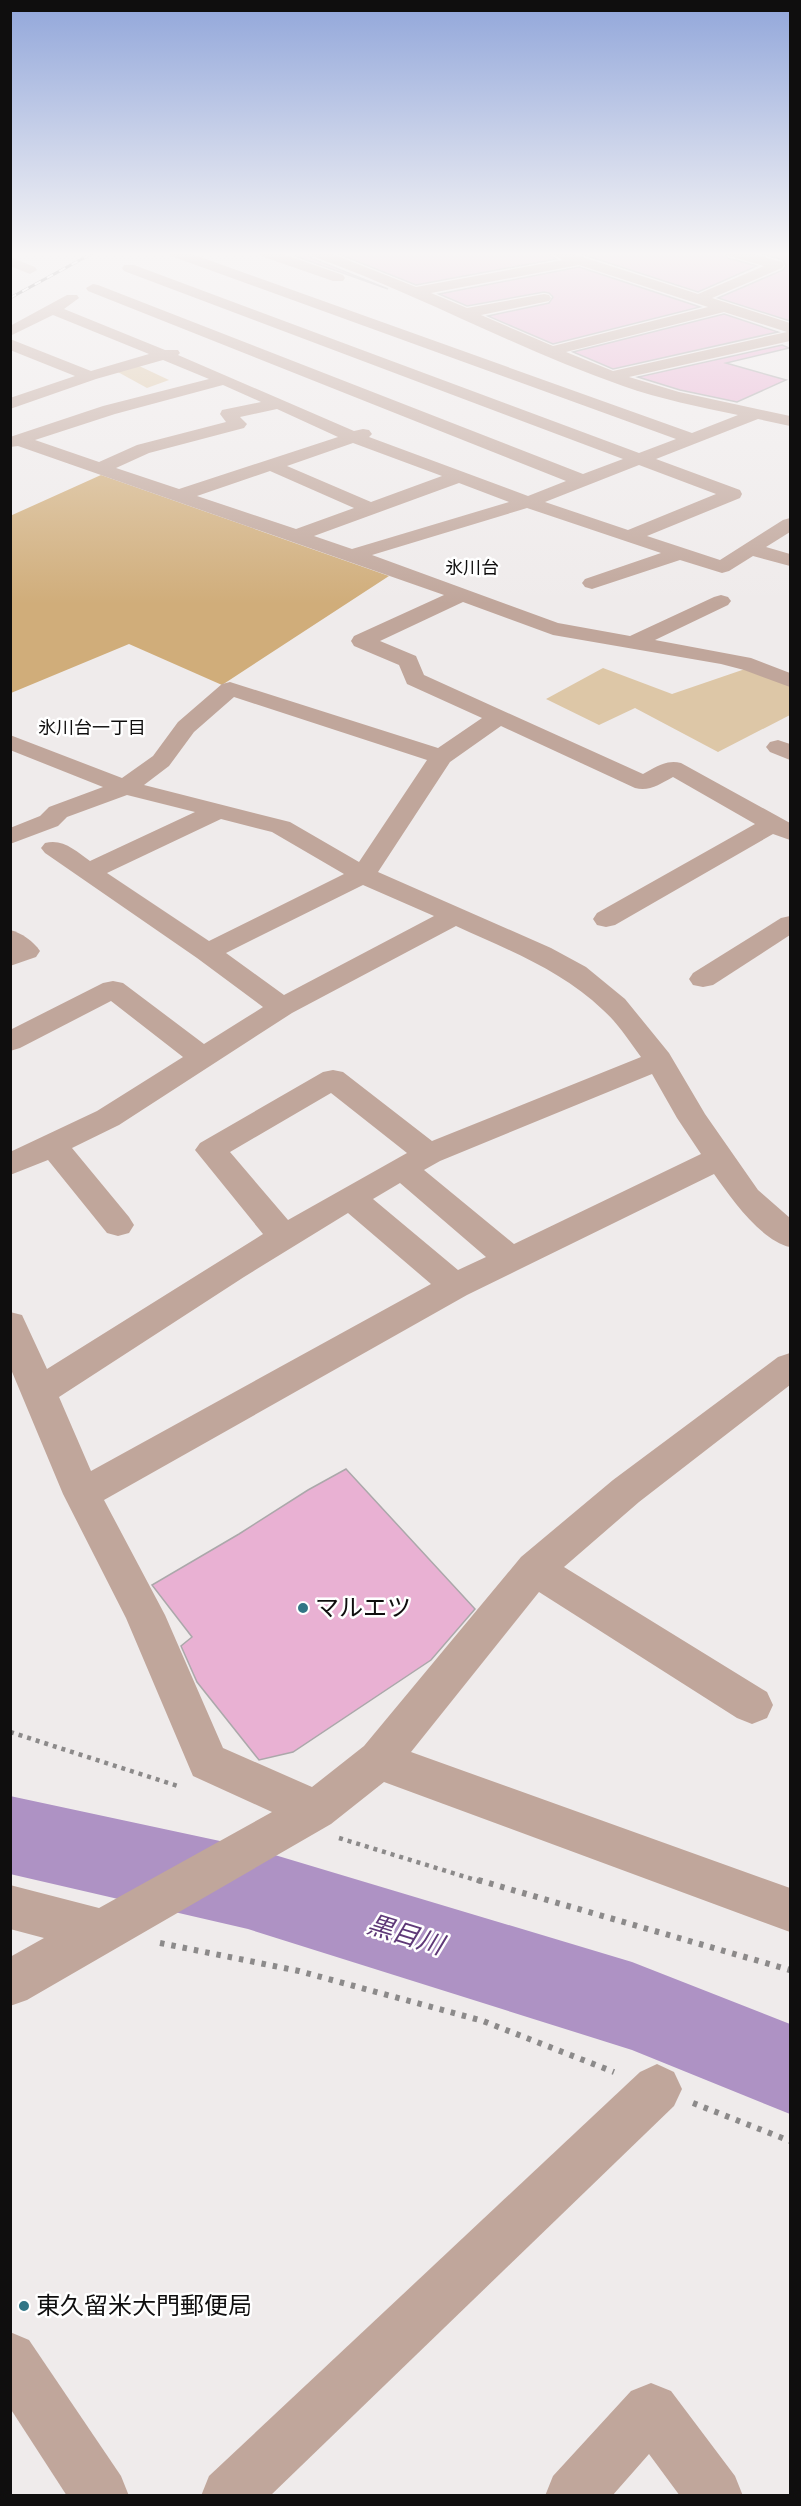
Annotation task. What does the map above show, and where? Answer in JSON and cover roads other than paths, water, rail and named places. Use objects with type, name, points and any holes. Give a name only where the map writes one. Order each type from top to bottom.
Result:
[{"type":"street","points":[[75,370],[90,376]]},
{"type":"street","points":[[10,404],[112,370]]},
{"type":"street","points":[[201,370],[353,437],[457,477],[722,567],[790,524]]},
{"type":"street","points":[[301,370],[583,481]]},
{"type":"street","points":[[401,370],[733,494],[629,536]]},
{"type":"street","points":[[503,370],[693,439]]},
{"type":"street","points":[[396,423],[557,370]]},
{"type":"street","points":[[595,370],[673,395],[779,415]]},
{"type":"street","points":[[611,377],[642,370]]},
{"type":"street","points":[[20,447],[109,410],[225,380]]},
{"type":"street","points":[[100,468],[143,449],[238,424],[228,414],[278,404]]},
{"type":"street","points":[[352,555],[528,502],[693,439],[779,415]]},
{"type":"street","points":[[181,495],[374,430]]},
{"type":"street","points":[[20,447],[100,468],[181,495],[553,629],[721,658],[751,665],[790,680]]},
{"type":"street","points":[[268,464],[369,508]]},
{"type":"street","points":[[295,536],[457,477]]},
{"type":"street","points":[[750,549],[790,560]]},
{"type":"street","points":[[592,583],[680,553]]},
{"type":"street","points":[[461,595],[362,641],[408,661],[415,679],[643,783],[673,768],[782,828]]},
{"type":"street","points":[[632,643],[721,601]]},
{"type":"street","points":[[10,837],[49,821],[58,812],[125,787],[161,761],[186,728],[230,689],[441,757]]},
{"type":"street","points":[[207,952],[363,875],[441,757],[499,717]]},
{"type":"street","points":[[10,742],[125,787],[281,827],[363,875],[453,917],[541,954],[576,973],[615,1005],[659,1060],[692,1118],[747,1198],[790,1236]]},
{"type":"street","points":[[90,871],[220,810]]},
{"type":"street","points":[[606,919],[782,828]]},
{"type":"street","points":[[54,848],[207,952],[282,1008]]},
{"type":"street","points":[[10,1165],[108,1118],[282,1008],[453,917]]},
{"type":"street","points":[[703,979],[790,924]]},
{"type":"street","points":[[10,938],[26,951],[10,958]]},
{"type":"street","points":[[10,1042],[113,989],[202,1058]]},
{"type":"street","points":[[40,1391],[283,1236],[402,1168],[429,1154],[659,1060]]},
{"type":"street","points":[[283,1236],[211,1150],[333,1079],[429,1154]]},
{"type":"street","points":[[52,1144],[118,1225]]},
{"type":"street","points":[[82,1494],[455,1286],[720,1158]]},
{"type":"street","points":[[402,1168],[509,1258]]},
{"type":"street","points":[[351,1198],[455,1286]]},
{"type":"street","points":[[10,1324],[82,1494],[145,1615],[208,1762],[303,1816]]},
{"type":"street","points":[[10,1983],[303,1816],[379,1760],[535,1569],[626,1491],[790,1366]]},
{"type":"street","points":[[535,1569],[752,1705]]},
{"type":"street","points":[[379,1760],[790,1910]]},
{"type":"street","points":[[10,1908],[102,1931]]},
{"type":"street","points":[[229,2496],[657,2089]]},
{"type":"street","points":[[10,2359],[100,2496]]},
{"type":"street","points":[[573,2496],[651,2412],[714,2496]]},
{"type":"waterway","name":"黒目川","points":[[10,1835],[248,1888],[632,2006],[790,2069]]},
{"type":"place","name":"マルエツ","points":[[303,1608]]},
{"type":"place","name":"東久留米大門郵便局","points":[[24,2306]]},
{"type":"district","name":"氷川台","points":[[472,568]]},
{"type":"district","name":"氷川台一丁目","points":[[92,728]]}]
